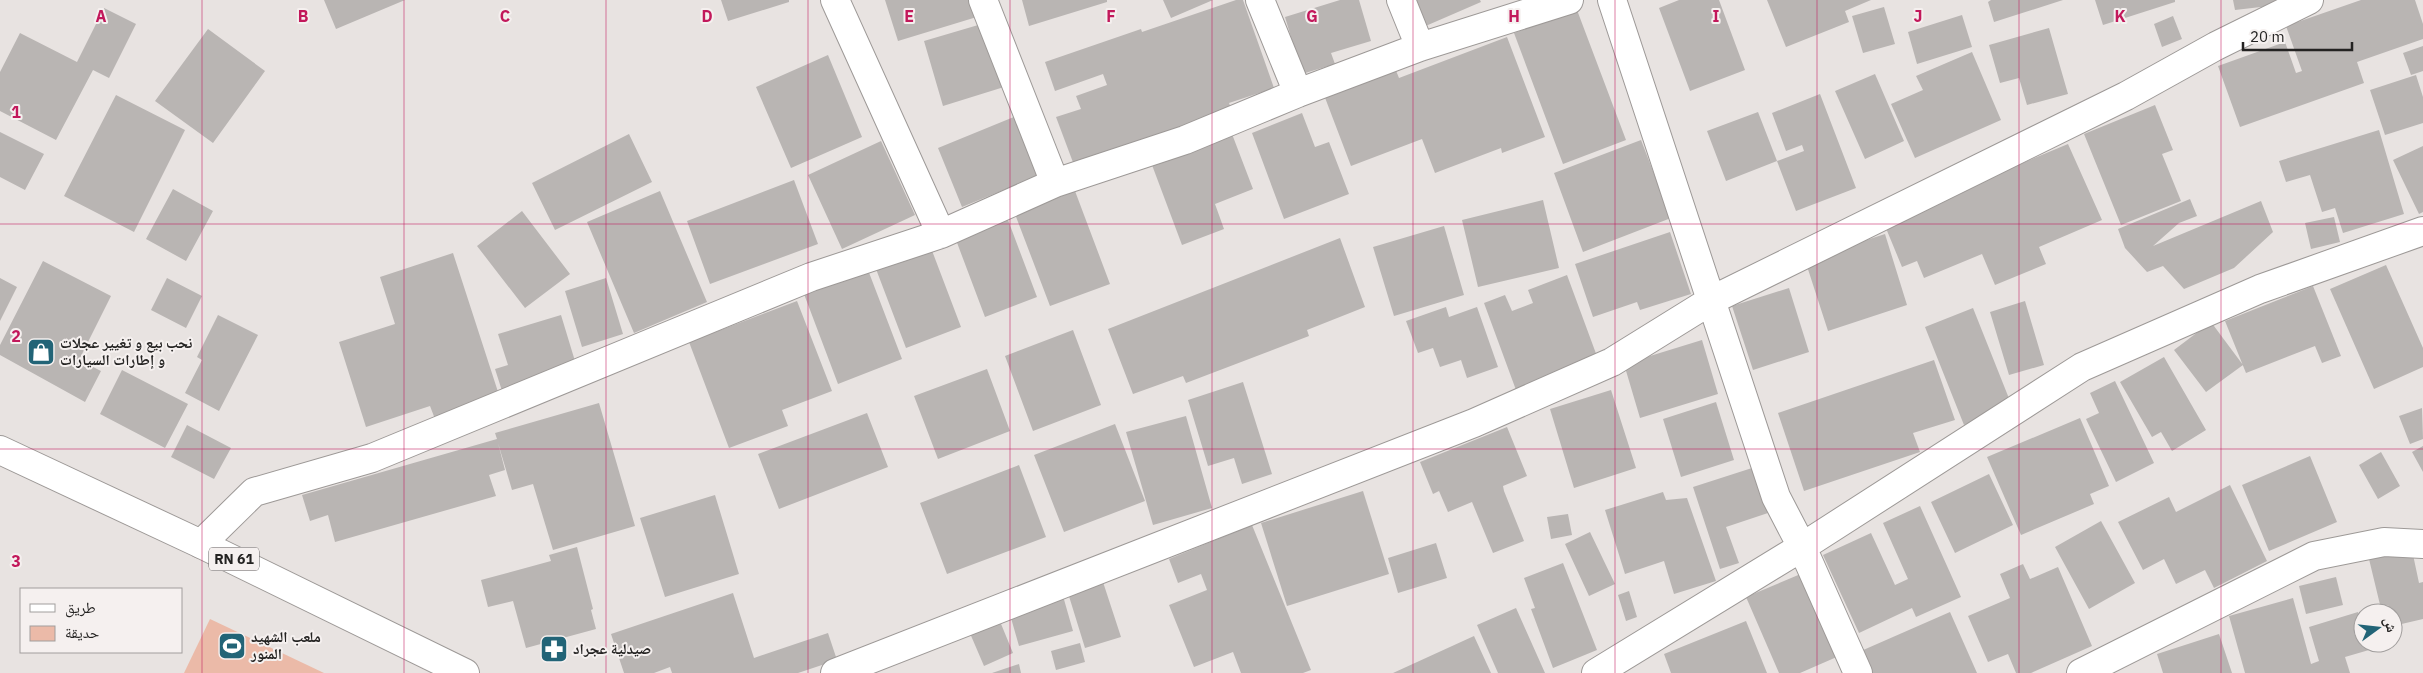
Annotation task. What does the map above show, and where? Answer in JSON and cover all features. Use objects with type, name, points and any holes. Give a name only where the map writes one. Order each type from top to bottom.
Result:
[{"type":"street","points":[[835,0],[941,234]]},
{"type":"street","points":[[983,0],[1055,183]]},
{"type":"street","points":[[1260,0],[1298,93]]},
{"type":"street","points":[[1401,0],[1420,48]]},
{"type":"street","points":[[202,544],[254,492],[372,458],[811,277],[941,234],[1055,183],[1185,140],[1298,93],[1420,48],[1569,0]]},
{"type":"street","points":[[1612,0],[1776,497],[1802,546],[1858,673]]},
{"type":"street","points":[[835,673],[1474,423],[1612,362],[1712,300],[2126,96],[2216,46],[2309,0]]},
{"type":"street","points":[[1596,673],[1802,546],[2082,367],[2260,289],[2423,231]]},
{"type":"street","name":"RN 61","points":[[0,450],[202,544],[465,673]]},
{"type":"street","points":[[2081,673],[2314,556],[2384,542],[2423,544]]},
{"type":"green space","name":"ملعب الشهيد المنور","points":[[210,619],[324,673],[184,673]]},
{"type":"building","points":[[324,0],[405,0],[336,29]]},
{"type":"building","points":[[721,0],[789,0],[789,2],[728,21]]},
{"type":"building","points":[[885,0],[975,0],[980,16],[898,41]]},
{"type":"building","points":[[1022,0],[1107,0],[1107,2],[1029,26]]},
{"type":"building","points":[[1163,0],[1213,0],[1171,18]]},
{"type":"building","points":[[1236,0],[1243,0],[1274,88],[1229,103],[1232,111],[1074,165],[1056,117],[1081,109],[1076,96],[1107,85],[1103,74],[1055,91],[1045,62],[1141,29],[1142,32]]},
{"type":"building","points":[[1340,0],[1359,0],[1371,41],[1331,53],[1335,64],[1302,74],[1285,17]]},
{"type":"building","points":[[1410,0],[1480,0],[1481,2],[1421,28]]},
{"type":"building","points":[[1679,0],[1719,0],[1745,70],[1690,91],[1659,8]]},
{"type":"building","points":[[1767,0],[1871,0],[1845,11],[1849,22],[1786,47]]},
{"type":"building","points":[[1991,0],[2063,0],[1994,22],[1988,2]]},
{"type":"building","points":[[2095,0],[2175,0],[2175,2],[2103,25]]},
{"type":"building","points":[[2233,0],[2278,0],[2278,5],[2235,10]]},
{"type":"building","points":[[2361,0],[2415,0],[2423,24],[2423,39],[2357,62],[2364,83],[2240,127],[2218,66],[2285,42],[2296,73],[2302,71],[2286,26]]},
{"type":"building","points":[[1884,7],[1895,44],[1863,53],[1852,16]]},
{"type":"building","points":[[104,8],[136,24],[109,78],[93,70],[56,140],[0,111],[0,72],[20,33],[77,62]]},
{"type":"building","points":[[1577,10],[1626,140],[1563,164],[1514,33]]},
{"type":"building","points":[[1962,15],[1972,47],[1917,64],[1908,32]]},
{"type":"building","points":[[2173,16],[2182,39],[2162,47],[2154,24]]},
{"type":"building","points":[[985,23],[1004,87],[943,106],[924,41]]},
{"type":"building","points":[[2049,28],[2068,94],[2027,105],[2019,78],[2000,83],[1989,45]]},
{"type":"building","points":[[208,29],[265,71],[213,143],[155,101]]},
{"type":"building","points":[[1507,37],[1545,137],[1502,153],[1501,148],[1435,173],[1422,139],[1351,166],[1324,95],[1395,68],[1399,78]]},
{"type":"building","points":[[2423,46],[2423,71],[2411,75],[2403,53]]},
{"type":"building","points":[[1972,52],[2001,120],[1915,158],[1891,104],[1923,90],[1916,76]]},
{"type":"building","points":[[828,55],[862,137],[791,168],[756,87]]},
{"type":"building","points":[[1875,74],[1904,141],[1865,159],[1835,91]]},
{"type":"building","points":[[2416,75],[2423,97],[2423,123],[2385,135],[2370,90]]},
{"type":"building","points":[[1820,94],[1856,188],[1796,211],[1777,161],[1804,151],[1802,145],[1786,151],[1772,113]]},
{"type":"building","points":[[116,95],[185,130],[134,232],[64,196]]},
{"type":"building","points":[[2155,105],[2173,150],[2162,154],[2181,201],[2121,225],[2084,134]]},
{"type":"building","points":[[1758,112],[1777,161],[1726,181],[1707,131]]},
{"type":"building","points":[[1302,113],[1315,147],[1329,142],[1349,194],[1284,219],[1252,133]]},
{"type":"building","points":[[1021,114],[1045,173],[962,207],[938,148]]},
{"type":"building","points":[[2379,130],[2404,214],[2343,233],[2335,208],[2322,212],[2310,175],[2286,182],[2279,161]]},
{"type":"building","points":[[0,132],[44,154],[25,190],[0,177]]},
{"type":"building","points":[[629,134],[652,182],[555,230],[532,183]]},
{"type":"building","points":[[1232,134],[1253,189],[1215,204],[1224,229],[1182,245],[1152,165]]},
{"type":"building","points":[[1641,140],[1671,218],[1583,252],[1554,173]]},
{"type":"building","points":[[881,141],[915,215],[842,249],[808,175]]},
{"type":"building","points":[[2068,144],[2102,220],[2039,247],[2046,264],[1995,285],[1982,254],[1924,278],[1917,261],[1902,267],[1883,221]]},
{"type":"building","points":[[2423,146],[2423,212],[2419,214],[2393,160]]},
{"type":"building","points":[[794,180],[818,244],[710,284],[687,221]]},
{"type":"building","points":[[173,189],[213,211],[186,261],[146,239]]},
{"type":"building","points":[[660,191],[707,302],[634,333],[587,222]]},
{"type":"building","points":[[1075,191],[1110,284],[1050,306],[1015,214]]},
{"type":"building","points":[[2190,199],[2197,216],[2179,223],[2153,246],[2261,201],[2273,232],[2234,268],[2184,289],[2163,266],[2147,272],[2125,248],[2118,229]]},
{"type":"building","points":[[1543,200],[1559,268],[1478,287],[1462,220]]},
{"type":"building","points":[[522,211],[570,274],[525,308],[477,246]]},
{"type":"building","points":[[2334,217],[2340,242],[2311,249],[2305,223]]},
{"type":"building","points":[[1008,220],[1037,297],[985,317],[956,240]]},
{"type":"building","points":[[1444,226],[1464,295],[1394,316],[1373,247]]},
{"type":"building","points":[[1670,232],[1691,294],[1640,310],[1637,302],[1593,317],[1575,264]]},
{"type":"building","points":[[1885,234],[1907,305],[1828,331],[1805,260]]},
{"type":"building","points":[[1340,238],[1365,307],[1307,330],[1309,336],[1186,383],[1183,376],[1133,394],[1108,329]]},
{"type":"building","points":[[931,248],[961,327],[906,348],[876,269]]},
{"type":"building","points":[[453,253],[500,398],[435,419],[430,406],[366,427],[339,342],[395,324],[380,277]]},
{"type":"building","points":[[43,261],[111,296],[79,360],[101,371],[85,402],[0,355],[0,345]]},
{"type":"building","points":[[2386,265],[2423,348],[2423,367],[2374,389],[2330,289]]},
{"type":"building","points":[[868,270],[902,359],[838,384],[804,294]]},
{"type":"building","points":[[1567,275],[1598,359],[1516,390],[1484,303],[1505,295],[1512,311],[1533,303],[1528,290]]},
{"type":"building","points":[[0,278],[17,287],[0,321]]},
{"type":"building","points":[[167,278],[202,296],[186,328],[151,310]]},
{"type":"building","points":[[606,278],[623,334],[582,347],[565,291]]},
{"type":"building","points":[[2313,286],[2341,356],[2322,363],[2315,346],[2246,373],[2225,321]]},
{"type":"building","points":[[1789,288],[1809,352],[1753,370],[1732,306]]},
{"type":"building","points":[[797,301],[832,391],[782,410],[788,426],[729,448],[689,342]]},
{"type":"building","points":[[2025,301],[2044,365],[2009,375],[1990,312]]},
{"type":"building","points":[[1446,307],[1449,317],[1477,307],[1498,367],[1467,378],[1461,360],[1440,367],[1433,348],[1418,353],[1406,321]]},
{"type":"building","points":[[1973,308],[2012,406],[1964,425],[1925,327]]},
{"type":"building","points":[[218,315],[258,335],[219,411],[185,393],[202,360],[197,357]]},
{"type":"building","points":[[561,315],[578,371],[503,394],[495,369],[508,365],[498,334]]},
{"type":"building","points":[[2211,322],[2243,365],[2206,392],[2174,350]]},
{"type":"building","points":[[1073,330],[1101,405],[1033,431],[1005,356]]},
{"type":"building","points":[[1702,340],[1718,394],[1640,418],[1624,364]]},
{"type":"building","points":[[2164,357],[2206,430],[2172,451],[2161,432],[2152,437],[2120,382]]},
{"type":"building","points":[[1934,360],[1955,420],[1913,433],[1920,452],[1804,491],[1778,413]]},
{"type":"building","points":[[987,369],[1010,431],[938,459],[914,396]]},
{"type":"building","points":[[122,370],[188,404],[165,448],[100,414]]},
{"type":"building","points":[[2115,381],[2154,463],[2116,482],[2086,419],[2099,413],[2090,393]]},
{"type":"building","points":[[1243,382],[1272,474],[1242,484],[1234,458],[1208,466],[1188,400]]},
{"type":"building","points":[[1611,390],[1636,468],[1574,488],[1550,409]]},
{"type":"building","points":[[1716,402],[1734,460],[1681,477],[1663,419]]},
{"type":"building","points":[[599,403],[635,526],[553,550],[533,484],[512,490],[498,443],[505,470],[489,475],[496,496],[335,542],[328,515],[310,521],[302,495],[497,439],[495,433]]},
{"type":"building","points":[[2422,408],[2423,439],[2410,444],[2399,416]]},
{"type":"building","points":[[867,413],[888,467],[779,509],[758,454]]},
{"type":"building","points":[[1186,416],[1212,508],[1153,525],[1126,432]]},
{"type":"building","points":[[2080,418],[2109,486],[2090,494],[2094,504],[2021,535],[1987,457]]},
{"type":"building","points":[[1115,424],[1145,501],[1064,532],[1034,455]]},
{"type":"building","points":[[187,425],[231,448],[214,479],[171,457]]},
{"type":"building","points":[[1507,427],[1527,476],[1503,486],[1524,541],[1493,553],[1472,502],[1448,512],[1439,491],[1433,494],[1420,462]]},
{"type":"building","points":[[2423,446],[2423,472],[2412,452]]},
{"type":"building","points":[[2381,452],[2400,486],[2378,499],[2359,465]]},
{"type":"building","points":[[2310,456],[2337,522],[2269,551],[2242,485]]},
{"type":"building","points":[[1019,465],[1046,537],[947,574],[920,503]]},
{"type":"building","points":[[1752,468],[1768,513],[1726,527],[1739,563],[1720,569],[1693,487]]},
{"type":"building","points":[[1989,474],[2013,525],[1955,553],[1931,502]]},
{"type":"building","points":[[2230,485],[2267,561],[2214,588],[2205,570],[2176,584],[2164,559],[2143,570],[2118,522],[2169,497],[2176,512]]},
{"type":"building","points":[[1363,491],[1389,574],[1287,606],[1261,523]]},
{"type":"building","points":[[1663,492],[1666,500],[1687,498],[1716,581],[1674,594],[1664,561],[1625,574],[1605,510]]},
{"type":"building","points":[[715,495],[739,574],[665,597],[640,518]]},
{"type":"building","points":[[1920,506],[1961,597],[1916,617],[1912,608],[1859,633],[1823,555],[1871,533],[1895,585],[1908,579],[1883,523]]},
{"type":"building","points":[[1568,514],[1572,535],[1551,539],[1547,517]]},
{"type":"building","points":[[2101,521],[2135,583],[2089,609],[2055,547]]},
{"type":"building","points":[[1252,525],[1311,670],[1303,673],[1241,673],[1233,652],[1194,667],[1169,605],[1207,590],[1201,574],[1178,583],[1169,559]]},
{"type":"building","points":[[1590,532],[1615,584],[1589,596],[1565,544]]},
{"type":"building","points":[[1436,543],[1447,578],[1398,593],[1388,558]]},
{"type":"building","points":[[577,547],[593,609],[591,610],[596,629],[526,648],[513,601],[488,607],[481,580],[551,561],[549,555]]},
{"type":"building","points":[[2412,550],[2419,583],[2423,582],[2423,619],[2403,624],[2403,603],[2380,603],[2369,559]]},
{"type":"building","points":[[1563,563],[1597,650],[1553,668],[1531,609],[1535,608],[1524,578]]},
{"type":"building","points":[[2023,564],[2030,579],[2058,567],[2092,646],[2031,673],[2016,673],[2008,654],[1988,662],[1968,616],[2010,598],[2000,574]]},
{"type":"building","points":[[1803,573],[1839,656],[1800,673],[1779,673],[1746,597]]},
{"type":"building","points":[[2336,577],[2343,605],[2306,614],[2299,586]]},
{"type":"building","points":[[1103,582],[1121,637],[1085,648],[1068,593]]},
{"type":"building","points":[[1629,591],[1637,617],[1626,621],[1618,595]]},
{"type":"building","points":[[733,593],[754,658],[828,633],[837,660],[798,673],[672,673],[670,667],[654,673],[624,673],[611,634]]},
{"type":"building","points":[[1063,596],[1073,631],[1019,646],[1009,611]]},
{"type":"building","points":[[2293,598],[2311,664],[2319,661],[2309,627],[2353,614],[2353,653],[2359,653],[2345,657],[2350,673],[2245,673],[2229,616]]},
{"type":"building","points":[[1516,608],[1545,673],[1498,673],[1477,625]]},
{"type":"building","points":[[1950,612],[1977,673],[1871,673],[1861,651]]},
{"type":"building","points":[[999,619],[1013,653],[984,666],[969,631]]},
{"type":"building","points":[[1746,621],[1767,673],[1671,673],[1664,654]]},
{"type":"building","points":[[2219,634],[2232,673],[2163,673],[2157,654]]},
{"type":"building","points":[[1474,636],[1491,673],[1393,673]]},
{"type":"building","points":[[1080,643],[1085,662],[1056,670],[1051,651]]},
{"type":"building","points":[[1019,664],[1021,673],[992,673]]},
{"type":"place","name":"نحب بيع و تغيير عجلات و إطارات السيارات","points":[[41,352]]},
{"type":"place","name":"ملعب الشهيد المنور","points":[[232,646]]},
{"type":"place","name":"صيدلية عجراد","points":[[554,649]]}]
